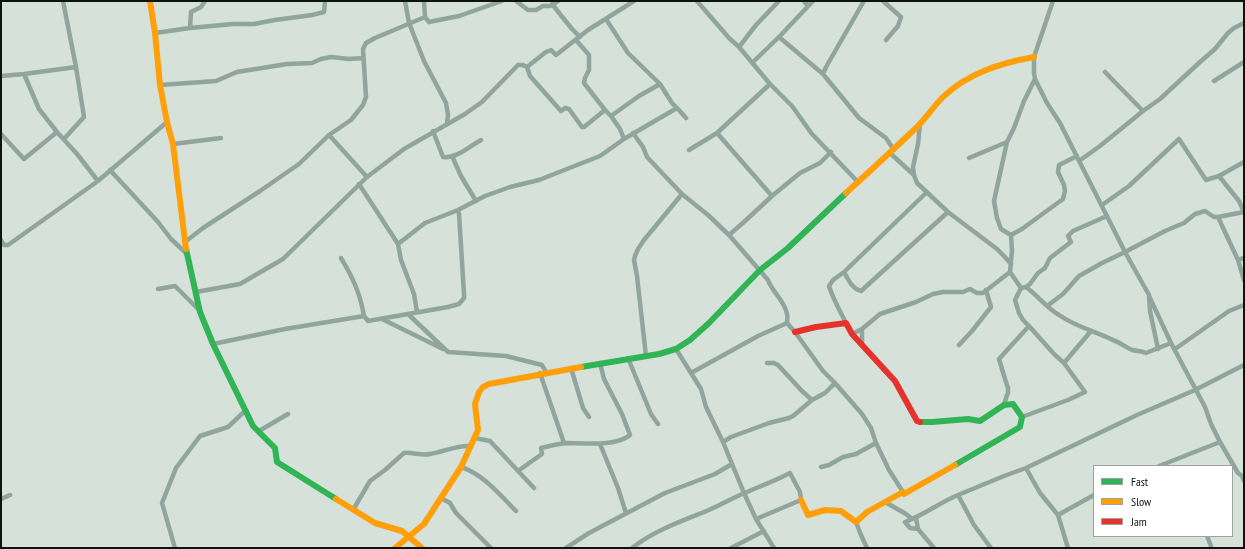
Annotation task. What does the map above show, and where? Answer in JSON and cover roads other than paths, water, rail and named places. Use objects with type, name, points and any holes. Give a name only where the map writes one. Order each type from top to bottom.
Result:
[{"type":"street","points":[[63,1],[84,117],[64,139]]},
{"type":"street","points":[[150,1],[160,84],[167,122],[173,144],[187,254],[200,312],[238,398],[246,410],[253,426],[275,448],[277,462],[375,523],[402,531],[422,548]]},
{"type":"street","points":[[190,28],[191,12],[201,7],[205,1]]},
{"type":"street","points":[[155,33],[233,24],[254,24],[312,15],[324,12],[325,1]]},
{"type":"street","points":[[405,1],[409,23],[424,61],[446,103],[448,115],[447,124]]},
{"type":"street","points":[[424,1],[425,17],[429,22],[459,16],[502,1]]},
{"type":"street","points":[[516,1],[528,10],[536,10],[558,1]]},
{"type":"street","points":[[527,67],[546,52],[551,50],[556,55],[578,38],[634,1]]},
{"type":"street","points":[[697,1],[770,84],[792,106],[812,134],[831,152],[858,182]]},
{"type":"street","points":[[739,47],[756,25],[779,1]]},
{"type":"street","points":[[804,1],[808,6]]},
{"type":"street","points":[[752,63],[813,1]]},
{"type":"street","points":[[823,74],[864,1]]},
{"type":"street","points":[[884,1],[901,17],[898,26],[886,40]]},
{"type":"street","points":[[1053,1],[1034,58],[1035,79],[1060,123],[1125,252],[1149,295],[1171,343],[1205,407],[1220,442],[1238,473],[1243,478]]},
{"type":"street","points":[[552,4],[589,55],[589,70],[584,83],[611,116],[620,129],[624,139]]},
{"type":"street","points":[[185,242],[299,164],[329,135],[351,120],[365,101],[366,76],[363,49],[366,43],[425,17]]},
{"type":"street","points":[[606,19],[628,53],[660,84],[672,103],[686,118]]},
{"type":"street","points":[[1079,161],[1106,142],[1143,111],[1160,99],[1215,49],[1228,33],[1244,23]]},
{"type":"street","points":[[778,38],[823,74],[859,118],[886,138],[892,152],[914,175]]},
{"type":"street","points":[[160,84],[216,81],[237,72],[287,64],[312,63],[321,59],[363,58]]},
{"type":"street","points":[[395,548],[424,524],[461,467],[478,430],[475,404],[479,392],[483,387],[489,384],[543,373],[600,362],[659,354],[676,349],[690,340],[709,323],[760,270],[788,248],[892,152],[920,124],[943,97],[954,88],[966,80],[994,66],[1011,61],[1034,58]]},
{"type":"street","points":[[1214,81],[1244,62]]},
{"type":"street","points":[[196,292],[240,284],[283,259],[367,177],[404,149],[482,102],[518,65],[527,67]]},
{"type":"street","points":[[1,76],[76,67]]},
{"type":"street","points":[[527,67],[530,76],[561,111],[565,108],[569,109],[582,127],[605,110]]},
{"type":"street","points":[[1105,72],[1143,111]]},
{"type":"street","points":[[24,74],[39,109],[98,181]]},
{"type":"street","points":[[1011,235],[1001,229],[994,202],[1007,142],[1035,79]]},
{"type":"street","points":[[611,116],[639,96],[660,84]]},
{"type":"street","points":[[689,150],[717,133],[770,84]]},
{"type":"street","points":[[398,244],[425,223],[458,210],[485,196],[510,187],[539,180],[600,156],[633,133],[677,108]]},
{"type":"street","points":[[1,240],[4,245],[8,245],[98,181],[167,122]]},
{"type":"street","points":[[920,124],[918,144],[913,167],[917,183],[948,212],[997,249],[1011,264]]},
{"type":"street","points":[[433,131],[443,157],[448,158],[480,140]]},
{"type":"street","points":[[1,134],[24,159],[57,132]]},
{"type":"street","points":[[633,133],[647,157],[682,194],[708,215],[729,235],[768,280],[784,306],[787,314],[787,323],[823,371],[862,414],[871,428],[876,443],[889,470],[903,492]]},
{"type":"street","points":[[717,133],[772,196]]},
{"type":"street","points":[[329,135],[367,177]]},
{"type":"street","points":[[173,144],[221,138]]},
{"type":"street","points":[[1102,205],[1129,186],[1179,140],[1206,180],[1220,176],[1244,162]]},
{"type":"street","points":[[969,158],[1007,142]]},
{"type":"street","points":[[729,235],[800,173],[820,163],[831,152]]},
{"type":"street","points":[[452,156],[461,176],[476,201]]},
{"type":"street","points":[[1011,235],[1022,229],[1063,199],[1065,191],[1058,172],[1059,166],[1077,156]]},
{"type":"street","points":[[110,170],[158,222],[171,239],[187,254]]},
{"type":"street","points":[[1047,306],[1063,294],[1080,276],[1102,263],[1184,222],[1195,214],[1205,211],[1214,217],[1218,217],[1244,212],[1220,176]]},
{"type":"street","points":[[359,184],[398,244],[401,260],[414,294],[417,312]]},
{"type":"street","points":[[856,522],[867,512],[903,492],[904,494],[1020,427],[1022,417],[1013,404],[1004,405],[980,421],[968,419],[932,422],[917,421],[895,381],[852,334],[832,294],[829,286],[833,280],[844,272],[927,192]]},
{"type":"street","points":[[646,356],[634,260],[638,249],[644,240],[682,194]]},
{"type":"street","points":[[341,258],[357,287],[364,316],[368,321],[459,304],[464,298],[464,280],[458,210]]},
{"type":"street","points":[[844,272],[852,286],[856,290],[861,291],[948,212]]},
{"type":"street","points":[[1020,288],[1026,287],[1030,284],[1038,273],[1045,268],[1050,258],[1071,242],[1068,236],[1073,231],[1107,216]]},
{"type":"street","points":[[1218,217],[1238,260],[1244,280]]},
{"type":"street","points":[[1011,235],[1012,252],[1010,272],[1020,288]]},
{"type":"street","points":[[1238,260],[1244,258]]},
{"type":"street","points":[[852,334],[862,329],[880,314],[910,304],[933,294],[943,292],[963,292],[970,289],[977,293],[983,293],[1010,272]]},
{"type":"street","points":[[158,289],[175,286],[200,312]]},
{"type":"street","points":[[1026,287],[1038,296],[1047,306],[1070,322],[1117,341],[1133,350],[1138,350],[1146,354],[1171,343]]},
{"type":"street","points":[[1020,288],[1015,300],[1023,320],[1064,363],[1085,392],[1022,417]]},
{"type":"street","points":[[959,345],[991,307],[986,290]]},
{"type":"street","points":[[1149,295],[1150,311],[1158,349]]},
{"type":"street","points":[[1175,349],[1228,311],[1244,305]]},
{"type":"street","points":[[408,314],[448,352]]},
{"type":"street","points":[[213,344],[285,329],[364,316]]},
{"type":"street","points":[[382,318],[448,352],[506,356],[542,365],[543,373],[564,443]]},
{"type":"street","points":[[691,373],[758,336],[787,323]]},
{"type":"street","points":[[795,332],[816,327],[846,323]]},
{"type":"street","points":[[1004,405],[1008,388],[999,359],[1029,326]]},
{"type":"street","points":[[862,329],[862,344]]},
{"type":"street","points":[[1064,363],[1091,330]]},
{"type":"street","points":[[676,349],[702,389],[706,407],[723,442],[744,493],[756,519],[774,548]]},
{"type":"street","points":[[628,358],[652,414],[658,424]]},
{"type":"street","points":[[518,471],[542,454],[541,448],[564,443],[600,444],[625,438],[630,435],[622,414],[604,379],[600,362]]},
{"type":"street","points":[[767,363],[774,363],[778,365],[812,400]]},
{"type":"street","points":[[918,530],[910,528],[905,522],[914,519],[944,500],[1026,468],[1195,390],[1244,365]]},
{"type":"street","points":[[570,368],[583,408],[589,416]]},
{"type":"street","points":[[723,442],[731,437],[769,423],[790,418],[835,383]]},
{"type":"street","points":[[175,548],[162,503],[176,468],[200,436],[228,426],[246,410]]},
{"type":"street","points":[[259,431],[288,414]]},
{"type":"street","points":[[475,438],[490,441],[534,488]]},
{"type":"street","points":[[1161,465],[1220,442]]},
{"type":"street","points":[[821,466],[829,465],[843,457],[856,454],[876,443]]},
{"type":"street","points":[[600,444],[618,488],[626,513]]},
{"type":"street","points":[[353,510],[370,481],[404,453],[420,455],[430,454],[458,447],[471,446]]},
{"type":"street","points":[[1171,461],[1173,465]]},
{"type":"street","points":[[566,548],[589,533],[665,492],[715,474],[732,464]]},
{"type":"street","points":[[461,467],[468,469],[490,485],[516,511]]},
{"type":"street","points":[[1026,468],[1040,493],[1058,515],[1068,548]]},
{"type":"street","points":[[632,548],[666,527],[715,507],[744,493],[771,483],[790,473],[800,492],[801,500],[808,515],[825,510],[840,511],[856,522],[867,548]]},
{"type":"street","points":[[1,499],[10,495]]},
{"type":"street","points":[[958,495],[974,525],[991,548]]},
{"type":"street","points":[[1058,515],[1093,496]]},
{"type":"street","points":[[441,498],[450,503],[456,513],[491,548]]},
{"type":"street","points":[[756,519],[801,500]]},
{"type":"street","points":[[885,502],[914,519],[918,530],[934,548]]},
{"type":"street","points":[[731,548],[764,531]]},
{"type":"street","points":[[1207,537],[1211,546]]}]
